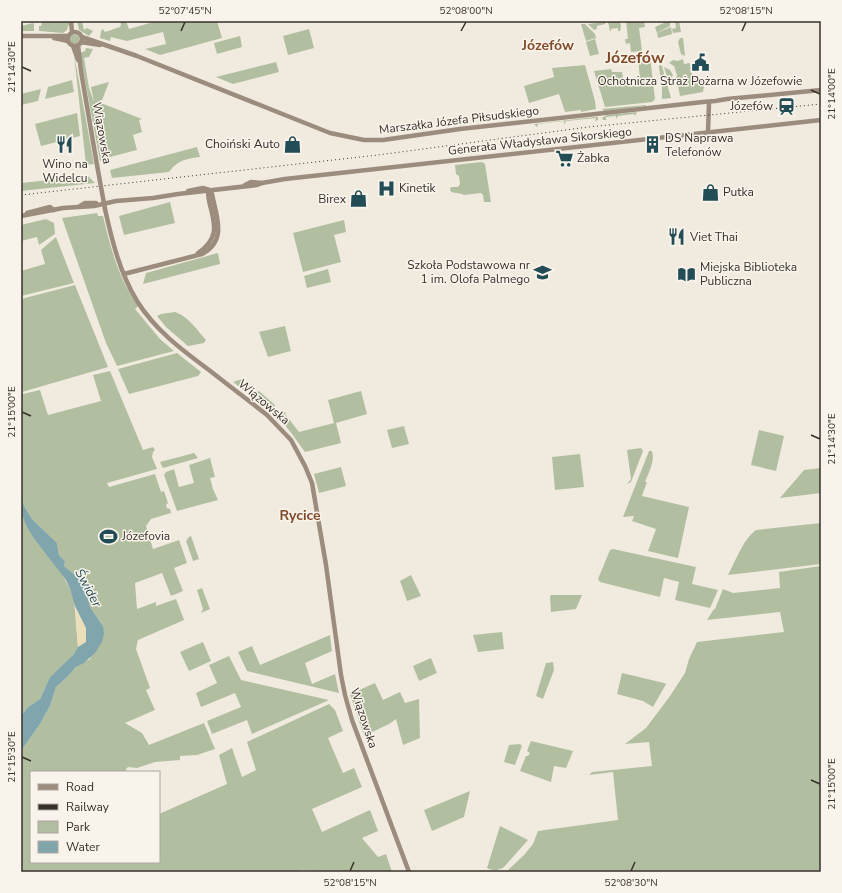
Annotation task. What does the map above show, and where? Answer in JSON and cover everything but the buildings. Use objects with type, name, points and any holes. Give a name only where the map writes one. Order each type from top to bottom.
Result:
[{"type":"main road","points":[[72,21],[71,35],[79,43]]},
{"type":"main road","points":[[21,36],[71,35],[79,33],[79,43]]},
{"type":"main road","name":"Marszałka Józefa Piłsudskiego","points":[[79,43],[114,48],[324,130],[338,135],[364,140],[383,140],[460,129],[821,90]]},
{"type":"main road","name":"Wiązowska","points":[[79,43],[81,71],[97,165],[113,244],[124,274],[140,305],[163,333],[182,350],[267,415],[291,440],[312,483],[316,502],[338,661],[345,695],[409,872]]},
{"type":"main road","points":[[708,132],[709,102]]},
{"type":"main road","name":"Generała Władysława Sikorskiego","points":[[21,215],[48,208],[54,210],[80,206],[94,206],[104,203],[245,186],[299,177],[330,175],[821,120]]},
{"type":"main road","points":[[124,274],[202,254],[212,247],[218,233],[218,219],[212,194],[209,190]]},
{"type":"green space","points":[[69,21],[69,25],[67,30],[63,33],[39,31],[39,26],[41,26],[42,22]]},
{"type":"green space","points":[[77,21],[82,21],[84,30],[87,28],[93,31],[89,36],[79,30]]},
{"type":"green space","points":[[120,21],[126,21],[129,29],[157,21],[217,21],[222,38],[160,55],[145,49],[166,44],[163,32],[127,41],[111,37],[110,41],[100,38],[101,31],[103,29],[105,32],[120,27]]},
{"type":"green space","points":[[620,21],[620,31],[618,31],[618,28],[611,29],[610,31],[608,22]]},
{"type":"green space","points":[[626,21],[644,21],[645,27],[639,28],[642,51],[631,52],[630,43],[626,44],[625,39],[628,39]]},
{"type":"green space","points":[[670,21],[670,26],[657,33],[655,27]]},
{"type":"green space","points":[[675,21],[679,21],[681,32],[673,33],[672,29],[676,28]]},
{"type":"green space","points":[[605,22],[605,24],[597,26],[597,29],[594,30],[588,24]]},
{"type":"green space","points":[[33,23],[34,31],[21,31],[21,26]]},
{"type":"green space","points":[[581,24],[585,24],[595,34],[596,38],[586,41]]},
{"type":"green space","points":[[671,27],[672,34],[658,38],[657,33]]},
{"type":"green space","points":[[309,29],[314,48],[288,55],[283,36]]},
{"type":"green space","points":[[75,34],[80,39],[75,44],[70,39]]},
{"type":"green space","points":[[240,36],[242,47],[217,54],[214,43]]},
{"type":"green space","points":[[680,38],[683,38],[685,56],[681,54],[678,42]]},
{"type":"green space","points":[[595,39],[599,54],[590,56],[586,42]]},
{"type":"green space","points":[[86,48],[93,49],[89,57],[84,58],[89,88],[94,102],[91,87],[109,82],[101,103],[142,119],[139,120],[142,132],[133,135],[137,150],[100,161],[80,53],[85,51]]},
{"type":"green space","points":[[74,54],[94,164],[86,165]]},
{"type":"green space","points":[[650,56],[655,99],[652,102],[605,107],[594,71],[611,69],[612,72],[622,72],[624,82],[640,80],[638,57]]},
{"type":"green space","points":[[683,59],[684,64],[690,63],[692,75],[694,75],[695,79],[705,78],[703,92],[680,96],[677,81],[675,81],[677,75],[674,66],[669,63],[673,60],[678,61]]},
{"type":"green space","points":[[276,62],[279,72],[233,84],[216,77]]},
{"type":"green space","points":[[585,65],[596,109],[581,112],[581,110],[565,112],[559,94],[529,103],[524,86],[554,77],[552,68]]},
{"type":"green space","points":[[660,65],[662,66],[666,81],[662,79],[660,75]]},
{"type":"green space","points":[[664,67],[670,70],[673,75],[671,79],[668,80]]},
{"type":"green space","points":[[72,80],[74,92],[45,99],[48,87]]},
{"type":"green space","points":[[667,84],[671,98],[662,99],[662,87],[663,85]]},
{"type":"green space","points":[[41,89],[38,101],[21,105],[21,94]]},
{"type":"green space","points":[[646,105],[604,111],[602,109]]},
{"type":"green space","points":[[637,112],[635,116],[633,114],[618,116],[616,119],[616,116],[606,117],[606,120],[603,120],[602,118],[607,115]]},
{"type":"green space","points":[[77,113],[80,136],[41,146],[35,124]]},
{"type":"green space","points":[[598,117],[598,120],[595,121],[596,118],[566,121],[564,125],[564,121],[538,124],[537,127],[534,124]]},
{"type":"green space","points":[[197,147],[200,157],[183,161],[172,168],[169,172],[112,178],[110,170]]},
{"type":"green space","points":[[482,162],[485,164],[491,202],[484,202],[483,195],[481,193],[464,195],[451,192],[451,187],[458,187],[460,184],[459,176],[456,174],[455,165]]},
{"type":"green space","points":[[88,176],[95,183],[21,191],[21,183]]},
{"type":"green space","points":[[170,202],[175,223],[124,235],[119,216]]},
{"type":"green space","points":[[97,213],[98,216],[103,216],[112,251],[120,273],[138,306],[135,309],[160,339],[174,351],[117,366],[106,343],[62,218]]},
{"type":"green space","points":[[46,219],[54,223],[55,234],[39,245],[37,237],[21,241],[21,225]]},
{"type":"green space","points":[[344,220],[346,232],[334,235],[341,262],[303,272],[293,233]]},
{"type":"green space","points":[[56,237],[74,283],[21,296],[21,271],[45,264],[41,250]]},
{"type":"green space","points":[[218,253],[220,264],[143,284],[146,273]]},
{"type":"green space","points":[[328,269],[331,282],[307,288],[304,276]]},
{"type":"green space","points":[[75,285],[108,367],[22,392],[23,394],[40,390],[48,415],[101,401],[93,375],[110,371],[143,450],[153,447],[155,450],[152,457],[157,469],[107,483],[109,487],[155,474],[161,492],[164,491],[168,503],[166,505],[167,508],[170,509],[171,513],[151,519],[146,526],[153,549],[179,540],[187,563],[174,568],[183,591],[171,596],[162,573],[135,583],[137,609],[156,602],[156,606],[176,599],[184,620],[138,640],[136,649],[150,688],[146,690],[155,710],[125,723],[142,733],[149,745],[204,723],[215,749],[197,755],[180,756],[180,760],[155,762],[137,768],[128,767],[126,769],[127,771],[30,771],[30,863],[160,863],[160,814],[227,784],[219,755],[232,748],[242,777],[256,770],[247,742],[329,704],[335,710],[343,731],[328,738],[343,773],[354,768],[362,787],[312,809],[322,832],[370,810],[378,831],[362,838],[378,857],[386,854],[392,872],[321,872],[315,870],[304,870],[288,872],[21,872],[21,755],[23,748],[40,724],[50,706],[56,687],[76,667],[90,659],[103,626],[90,607],[85,587],[80,579],[64,566],[65,561],[59,555],[57,543],[32,519],[24,506],[21,493],[21,299]]},
{"type":"green space","points":[[175,312],[180,314],[192,324],[206,340],[204,343],[188,346],[166,327],[157,316]]},
{"type":"green space","points":[[285,326],[291,351],[268,357],[259,332]]},
{"type":"green space","points":[[177,353],[201,372],[198,376],[129,394],[118,369]]},
{"type":"green space","points":[[242,379],[250,390],[245,391],[233,382]]},
{"type":"green space","points":[[259,391],[275,405],[272,413],[250,395]]},
{"type":"green space","points":[[361,391],[367,414],[336,423],[341,443],[305,452],[276,414],[286,412],[285,414],[299,432],[334,423],[328,400]]},
{"type":"green space","points":[[404,426],[409,444],[392,448],[387,430]]},
{"type":"green space","points":[[759,430],[784,436],[776,471],[751,465]]},
{"type":"green space","points":[[641,448],[643,451],[631,482],[627,484],[631,479],[627,450]]},
{"type":"green space","points":[[649,451],[652,451],[653,455],[652,463],[642,496],[689,507],[678,558],[648,551],[656,529],[632,521],[634,516],[623,517]]},
{"type":"green space","points":[[194,453],[198,458],[163,468],[160,462]]},
{"type":"green space","points":[[580,454],[584,487],[555,490],[552,457]]},
{"type":"green space","points":[[210,458],[215,477],[210,478],[218,500],[177,511],[164,475],[166,472],[174,469],[179,487],[194,483],[189,465]]},
{"type":"green space","points":[[341,467],[346,486],[319,493],[314,474]]},
{"type":"green space","points":[[821,468],[821,493],[780,498],[804,470]]},
{"type":"green space","points":[[21,512],[35,540],[62,574],[70,589],[74,600],[78,647],[73,655],[50,677],[40,699],[28,707],[21,716]]},
{"type":"green space","points":[[821,523],[821,564],[728,575],[744,544],[756,530]]},
{"type":"green space","points":[[191,536],[199,559],[193,561],[186,541]]},
{"type":"green space","points":[[613,549],[696,567],[692,584],[718,590],[710,608],[675,600],[679,582],[664,578],[660,597],[600,582],[598,579],[610,550]]},
{"type":"green space","points":[[821,566],[821,872],[506,872],[533,844],[538,831],[618,820],[613,772],[589,775],[592,772],[652,766],[649,742],[625,744],[646,728],[670,696],[685,673],[689,659],[697,642],[784,632],[780,612],[707,620],[715,609],[723,589],[733,593],[780,588],[779,572]]},
{"type":"green space","points":[[411,575],[421,596],[407,601],[400,581]]},
{"type":"green space","points":[[202,588],[210,609],[201,613],[203,609],[197,590]]},
{"type":"green space","points":[[551,595],[582,595],[576,609],[551,612]]},
{"type":"green space","points":[[502,632],[504,649],[478,652],[473,635]]},
{"type":"green space","points":[[330,635],[332,651],[305,663],[312,684],[335,674],[339,693],[247,671],[238,652],[252,646],[260,665]]},
{"type":"green space","points":[[203,642],[211,661],[189,671],[180,652]]},
{"type":"green space","points":[[229,656],[241,680],[329,700],[252,734],[247,720],[212,734],[207,721],[241,707],[235,693],[201,707],[196,693],[217,683],[209,665]]},
{"type":"green space","points":[[431,658],[437,673],[419,681],[413,666]]},
{"type":"green space","points":[[553,662],[554,670],[543,699],[536,696],[546,663]]},
{"type":"green space","points":[[622,673],[666,684],[653,707],[643,701],[617,694]]},
{"type":"green space","points":[[375,683],[383,700],[400,692],[405,703],[419,699],[420,738],[403,745],[396,719],[364,736],[350,694]]},
{"type":"green space","points":[[531,741],[573,751],[566,768],[554,766],[551,782],[520,771],[526,756],[530,753],[527,751]]},
{"type":"green space","points":[[520,744],[522,746],[515,765],[504,762],[509,745]]},
{"type":"green space","points":[[470,791],[464,817],[432,831],[424,810]]},
{"type":"green space","points":[[500,826],[528,840],[504,867],[498,870],[493,870],[487,868]]},
{"type":"sand","points":[[75,606],[86,628],[86,642],[78,647]]},
{"type":"water","points":[[21,493],[24,506],[32,519],[57,543],[59,555],[65,561],[64,566],[80,579],[85,587],[90,607],[103,626],[104,634],[102,642],[95,653],[84,663],[76,667],[56,687],[50,706],[40,724],[23,748],[21,755],[21,716],[28,707],[40,699],[50,677],[73,655],[78,647],[86,642],[86,628],[75,606],[66,580],[35,540],[26,525],[21,512]]},
{"type":"railway","points":[[21,195],[378,155],[588,127],[821,104]]},
{"type":"place","name":"Ochotnicza Straż Pożarna w Józefowie","points":[[700,62]]},
{"type":"place","name":"Józefów","points":[[786,106]]},
{"type":"place","name":"Choiński Auto","points":[[293,144]]},
{"type":"place","name":"Wino na Widelcu","points":[[65,145]]},
{"type":"place","name":"DS Naprawa Telefonów","points":[[652,145]]},
{"type":"place","name":"Żabka","points":[[564,158]]},
{"type":"place","name":"Kinetik","points":[[386,188]]},
{"type":"place","name":"Putka","points":[[710,192]]},
{"type":"place","name":"Birex","points":[[359,199]]},
{"type":"place","name":"Viet Thai","points":[[677,237]]},
{"type":"place","name":"Szkoła Podstawowa nr 1 im. Olofa Palmego","points":[[543,272]]},
{"type":"place","name":"Miejska Biblioteka Publiczna","points":[[687,274]]},
{"type":"place","name":"Józefovia","points":[[109,536]]},
{"type":"district","name":"Józefów","points":[[548,45]]},
{"type":"district","name":"Józefów","points":[[635,58]]},
{"type":"district","name":"Rycice","points":[[300,515]]},
{"type":"water label","name":"Świder","points":[[88,588]]}]
